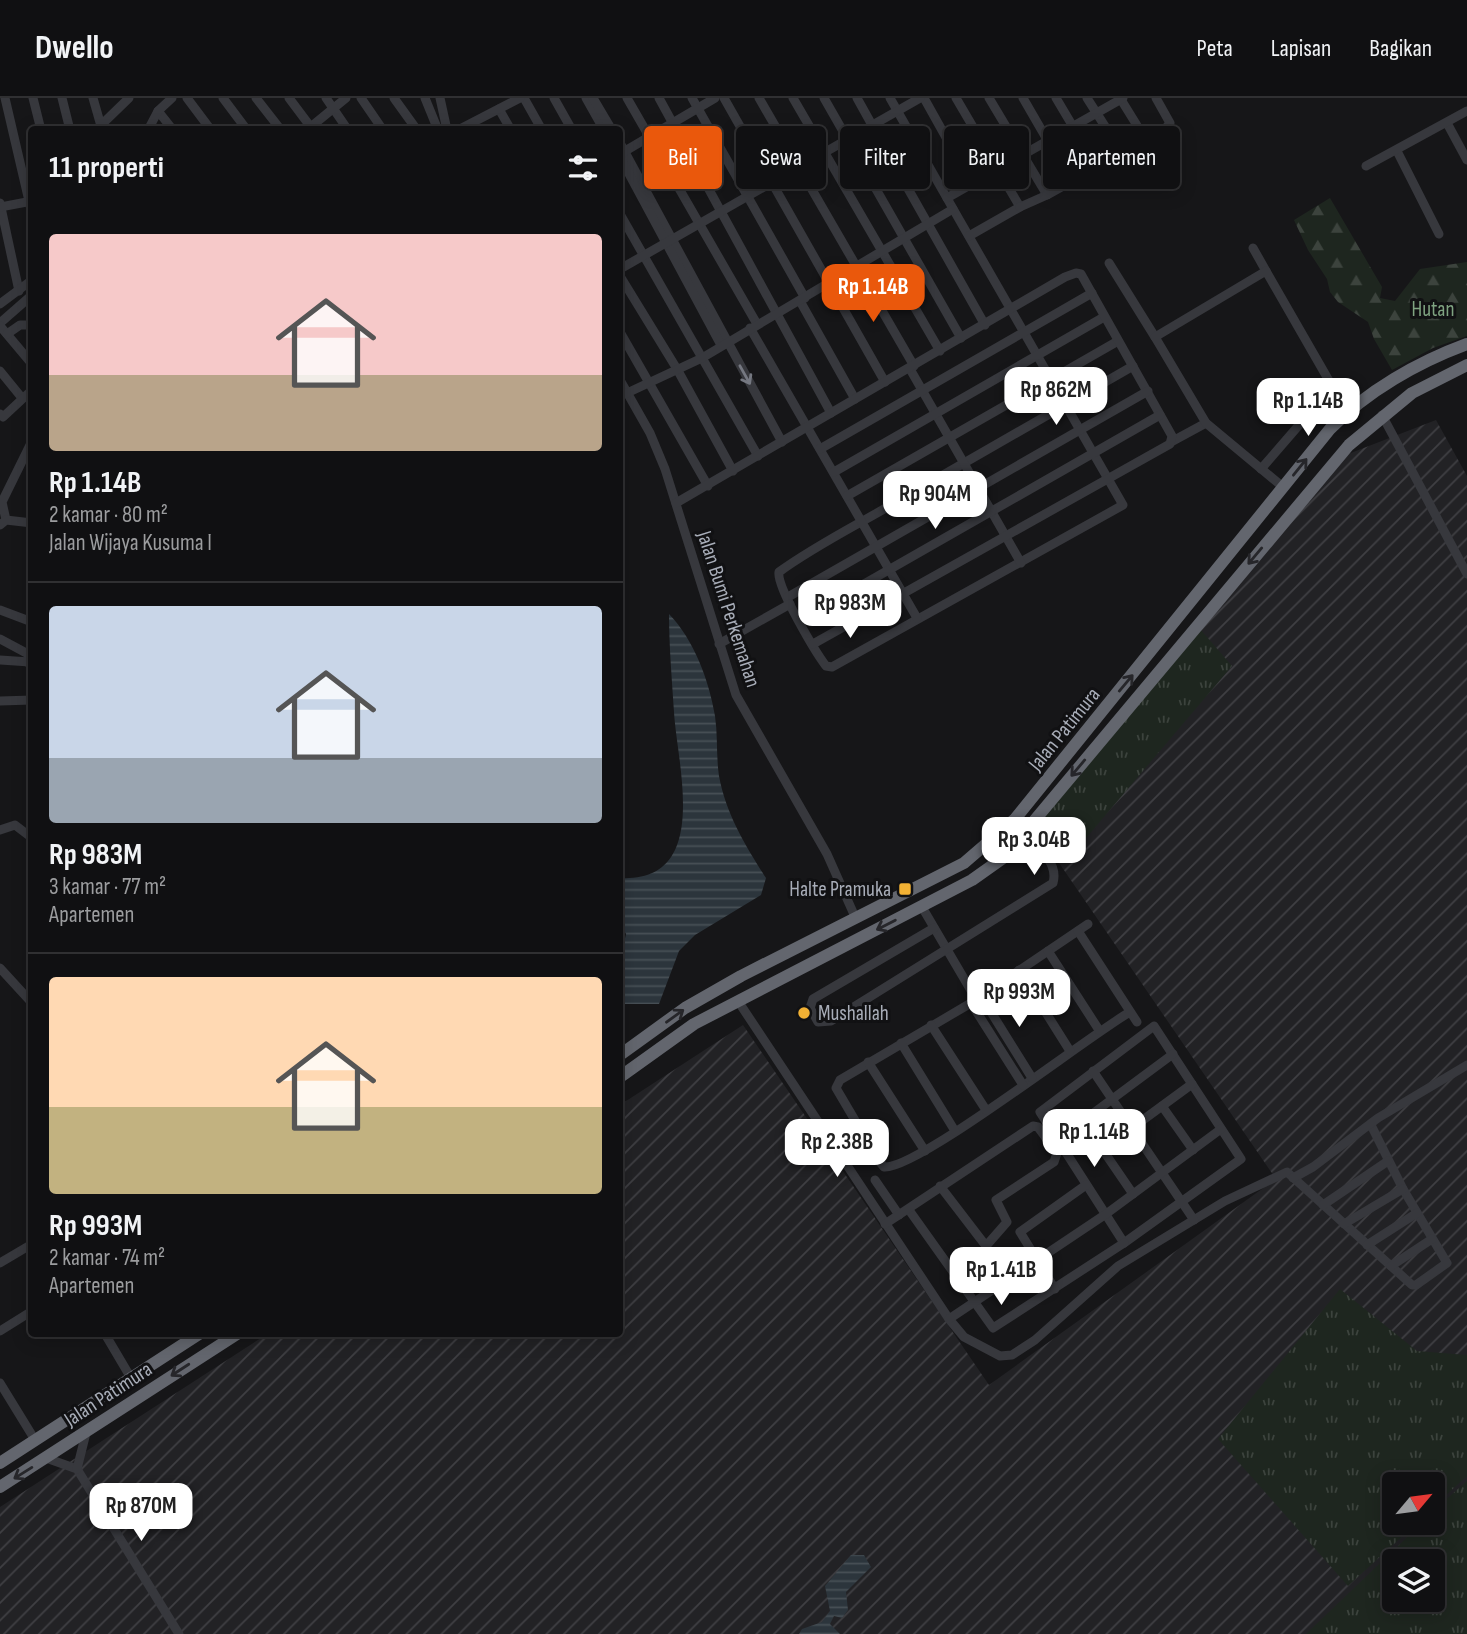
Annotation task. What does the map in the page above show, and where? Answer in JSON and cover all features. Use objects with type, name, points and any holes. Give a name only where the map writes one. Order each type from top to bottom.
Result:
[{"type":"highway","name":"Jalan Patimura","points":[[623,1053],[685,1008],[741,976],[964,863],[988,845],[1015,819],[1283,487],[1347,412],[1440,354],[1467,344]]},
{"type":"highway","name":"Jalan Patimura","points":[[623,1075],[694,1024],[922,907],[972,880],[1003,858],[1322,475],[1382,415],[1412,393],[1467,365]]},
{"type":"highway","points":[[1098,716],[1111,727]]},
{"type":"highway","name":"Jalan Patimura","points":[[0,1463],[194,1337]]},
{"type":"highway","name":"Jalan Patimura","points":[[0,1487],[232,1337]]},
{"type":"highway","points":[[131,1378],[142,1395]]},
{"type":"street","points":[[5,98],[28,193]]},
{"type":"street","points":[[33,98],[40,126]]},
{"type":"street","points":[[62,98],[69,126]]},
{"type":"street","points":[[93,98],[98,126]]},
{"type":"street","points":[[100,126],[121,102],[129,98]]},
{"type":"street","points":[[150,126],[158,111],[172,98]]},
{"type":"street","points":[[187,98],[208,126]]},
{"type":"street","points":[[223,98],[244,126]]},
{"type":"street","points":[[256,98],[278,126]]},
{"type":"street","points":[[289,98],[308,126]]},
{"type":"street","points":[[326,98],[345,126]]},
{"type":"street","points":[[314,126],[346,98]]},
{"type":"street","points":[[361,98],[380,126]]},
{"type":"street","points":[[394,98],[414,126]]},
{"type":"street","points":[[425,98],[436,126]]},
{"type":"street","points":[[440,98],[446,126]]},
{"type":"street","points":[[476,126],[499,109],[522,98],[539,126]]},
{"type":"street","points":[[555,98],[570,126]]},
{"type":"street","points":[[586,98],[602,126]]},
{"type":"street","points":[[593,98],[610,126]]},
{"type":"street","points":[[627,98],[644,128]]},
{"type":"street","points":[[659,98],[723,210],[831,413]]},
{"type":"street","points":[[692,98],[747,195],[855,400]]},
{"type":"street","points":[[667,126],[715,98]]},
{"type":"street","points":[[724,98],[740,126]]},
{"type":"street","points":[[759,98],[774,126]]},
{"type":"street","points":[[793,98],[809,126]]},
{"type":"street","points":[[824,98],[841,126]]},
{"type":"street","points":[[857,98],[872,125],[922,98],[944,136]]},
{"type":"street","points":[[890,98],[906,126]]},
{"type":"street","points":[[956,98],[972,126]]},
{"type":"street","points":[[989,98],[1004,126]]},
{"type":"street","points":[[1023,98],[1043,134]]},
{"type":"street","points":[[1056,98],[1071,126]]},
{"type":"street","points":[[1087,98],[1104,126]]},
{"type":"street","points":[[1074,126],[1121,98],[1138,126]]},
{"type":"street","points":[[1156,98],[1170,124],[1167,126]]},
{"type":"street","points":[[499,109],[509,126]]},
{"type":"street","points":[[158,111],[170,126]]},
{"type":"street","points":[[1366,166],[1467,111]]},
{"type":"street","points":[[1447,123],[1467,160]]},
{"type":"street","points":[[623,150],[644,140]]},
{"type":"street","points":[[1397,150],[1439,234]]},
{"type":"street","points":[[623,155],[724,343],[782,442]]},
{"type":"street","points":[[826,157],[940,351]]},
{"type":"street","points":[[930,168],[1065,405],[1123,505],[830,668],[824,664],[778,578],[779,572],[862,522],[964,463],[1065,405],[1133,366]]},
{"type":"street","points":[[1029,168],[1047,195]]},
{"type":"street","points":[[679,189],[807,427],[917,618]]},
{"type":"street","points":[[623,267],[758,189]]},
{"type":"street","points":[[777,189],[885,382]]},
{"type":"street","points":[[810,189],[1021,563]]},
{"type":"street","points":[[876,189],[961,338]]},
{"type":"street","points":[[907,189],[985,325]]},
{"type":"street","points":[[947,198],[963,189]]},
{"type":"street","points":[[1008,189],[1020,207]]},
{"type":"street","points":[[969,236],[1057,189]]},
{"type":"street","points":[[19,291],[0,206],[28,201]]},
{"type":"street","points":[[628,393],[702,358],[953,209]]},
{"type":"street","points":[[623,219],[758,456]]},
{"type":"street","points":[[1253,248],[1347,412]]},
{"type":"street","points":[[1109,263],[1206,423],[1283,487]]},
{"type":"street","points":[[1155,337],[1266,271]]},
{"type":"street","points":[[676,503],[1073,273],[1081,274],[1148,391],[1172,436],[1171,442]]},
{"type":"street","points":[[623,281],[677,369],[733,471]]},
{"type":"street","points":[[0,304],[28,284]]},
{"type":"street","points":[[820,449],[1092,293]]},
{"type":"street","points":[[28,299],[0,324],[28,358]]},
{"type":"street","points":[[834,472],[1104,317]]},
{"type":"street","points":[[7,334],[20,326],[28,325]]},
{"type":"street","points":[[623,337],[708,486]]},
{"type":"street","points":[[847,496],[1118,341]]},
{"type":"street","points":[[0,371],[22,398]]},
{"type":"street","name":"Jalan Bumi Perkemahan","points":[[623,386],[650,433],[676,503],[736,695],[827,854],[856,919]]},
{"type":"street","points":[[1261,469],[1331,388]]},
{"type":"street","points":[[719,644],[978,488],[1148,391]]},
{"type":"street","points":[[0,414],[3,417],[28,393]]},
{"type":"street","points":[[801,620],[1160,415]]},
{"type":"street","points":[[1382,415],[1467,574]]},
{"type":"street","points":[[813,644],[1206,423]]},
{"type":"street","points":[[28,449],[1,501],[3,523],[28,523]]},
{"type":"street","points":[[0,610],[28,620]]},
{"type":"street","points":[[0,639],[28,657]]},
{"type":"street","points":[[0,660],[28,658]]},
{"type":"street","points":[[0,701],[28,700]]},
{"type":"street","points":[[0,830],[15,825],[28,835]]},
{"type":"street","points":[[934,928],[813,999],[810,1008],[818,1022],[831,1021],[948,951],[1053,883],[1055,874],[1043,852],[1022,836]]},
{"type":"street","points":[[922,907],[1023,1085]]},
{"type":"street","points":[[884,1167],[835,1085],[839,1080],[976,999],[1088,924]]},
{"type":"street","points":[[1078,931],[1137,1022]]},
{"type":"street","points":[[1048,951],[1099,1030]]},
{"type":"street","points":[[0,968],[28,999]]},
{"type":"street","points":[[1019,970],[1070,1051]]},
{"type":"street","points":[[976,999],[1032,1078]]},
{"type":"street","points":[[738,1001],[948,1319],[964,1337],[1000,1356],[1012,1355],[1052,1326],[1118,1266],[1262,1181],[1287,1172],[1367,1245],[1416,1285],[1447,1265],[1403,1189],[1371,1125]]},
{"type":"street","points":[[884,1167],[892,1167],[925,1151],[1099,1030],[1130,1012]]},
{"type":"street","points":[[931,1025],[986,1110]]},
{"type":"street","points":[[909,1210],[973,1302],[991,1326],[996,1328],[1124,1243],[1241,1160],[1154,1026],[1040,1111],[1040,1115],[1124,1243]]},
{"type":"street","points":[[901,1043],[955,1131]]},
{"type":"street","points":[[1057,1140],[1173,1054]]},
{"type":"street","points":[[869,1062],[925,1151]]},
{"type":"street","points":[[1293,1178],[1467,1065]]},
{"type":"street","points":[[1093,1071],[1194,1220]]},
{"type":"street","points":[[1132,1128],[1192,1084]]},
{"type":"street","points":[[1162,1106],[1193,1150]]},
{"type":"street","points":[[1083,1121],[1133,1194]]},
{"type":"street","points":[[885,1224],[909,1210],[940,1186],[1035,1126],[1056,1153],[1054,1162],[996,1200],[1007,1222],[986,1246],[940,1186]]},
{"type":"street","points":[[948,1319],[1106,1214],[1221,1129]]},
{"type":"street","points":[[1323,1205],[1388,1161]]},
{"type":"street","points":[[858,1184],[875,1180],[884,1167]]},
{"type":"street","points":[[875,1180],[899,1215]]},
{"type":"street","points":[[1055,1289],[1036,1261],[1021,1229],[1086,1185]]},
{"type":"street","points":[[1344,1224],[1403,1189]]},
{"type":"street","points":[[1367,1245],[1417,1213]]},
{"type":"street","points":[[1391,1266],[1433,1239]]},
{"type":"street","points":[[0,1262],[28,1246]]},
{"type":"street","points":[[0,1331],[28,1314]]},
{"type":"street","points":[[107,1337],[131,1378]]},
{"type":"street","points":[[0,1382],[35,1440]]},
{"type":"street","points":[[77,1469],[86,1433]]},
{"type":"street","points":[[46,1458],[77,1469],[179,1634]]},
{"type":"shaded area","points":[[1436,420],[1467,476],[1467,1634],[0,1634],[0,1507],[262,1337],[623,1337],[623,1103],[743,1025],[989,1385],[1276,1179],[1033,825],[1343,456]]},
{"type":"shaded area","points":[[669,614],[693,648],[704,675],[715,716],[722,790],[737,829],[766,878],[761,895],[695,935],[679,951],[659,1004],[623,1004],[623,947],[626,934],[623,928],[623,878],[649,874],[668,862],[678,842],[683,817]]},
{"type":"shaded area","points":[[851,1555],[864,1555],[871,1567],[846,1592],[848,1610],[842,1618],[834,1616],[830,1624],[840,1634],[799,1634],[802,1629],[822,1622],[830,1611],[825,1586]]},
{"type":"green space","name":"Hutan","points":[[1330,198],[1382,287],[1380,298],[1395,301],[1420,269],[1467,262],[1467,336],[1433,348],[1392,370],[1374,339],[1368,322],[1338,302],[1330,292],[1327,279],[1308,250],[1294,220]]},
{"type":"green space","points":[[1200,629],[1232,666],[1064,864],[1034,825]]},
{"type":"green space","points":[[1340,1289],[1417,1351],[1467,1355],[1467,1476],[1446,1495],[1446,1472],[1382,1472],[1382,1535],[1404,1535],[1389,1549],[1382,1549],[1382,1555],[1348,1586],[1218,1439]]},
{"type":"green space","points":[[1467,1481],[1467,1634],[1306,1634],[1382,1561],[1382,1612],[1445,1612],[1445,1549],[1395,1549],[1409,1535],[1446,1535],[1446,1500]]},
{"type":"place","name":"Halte Pramuka","points":[[905,889]]},
{"type":"place","name":"Mushallah","points":[[804,1013]]}]
